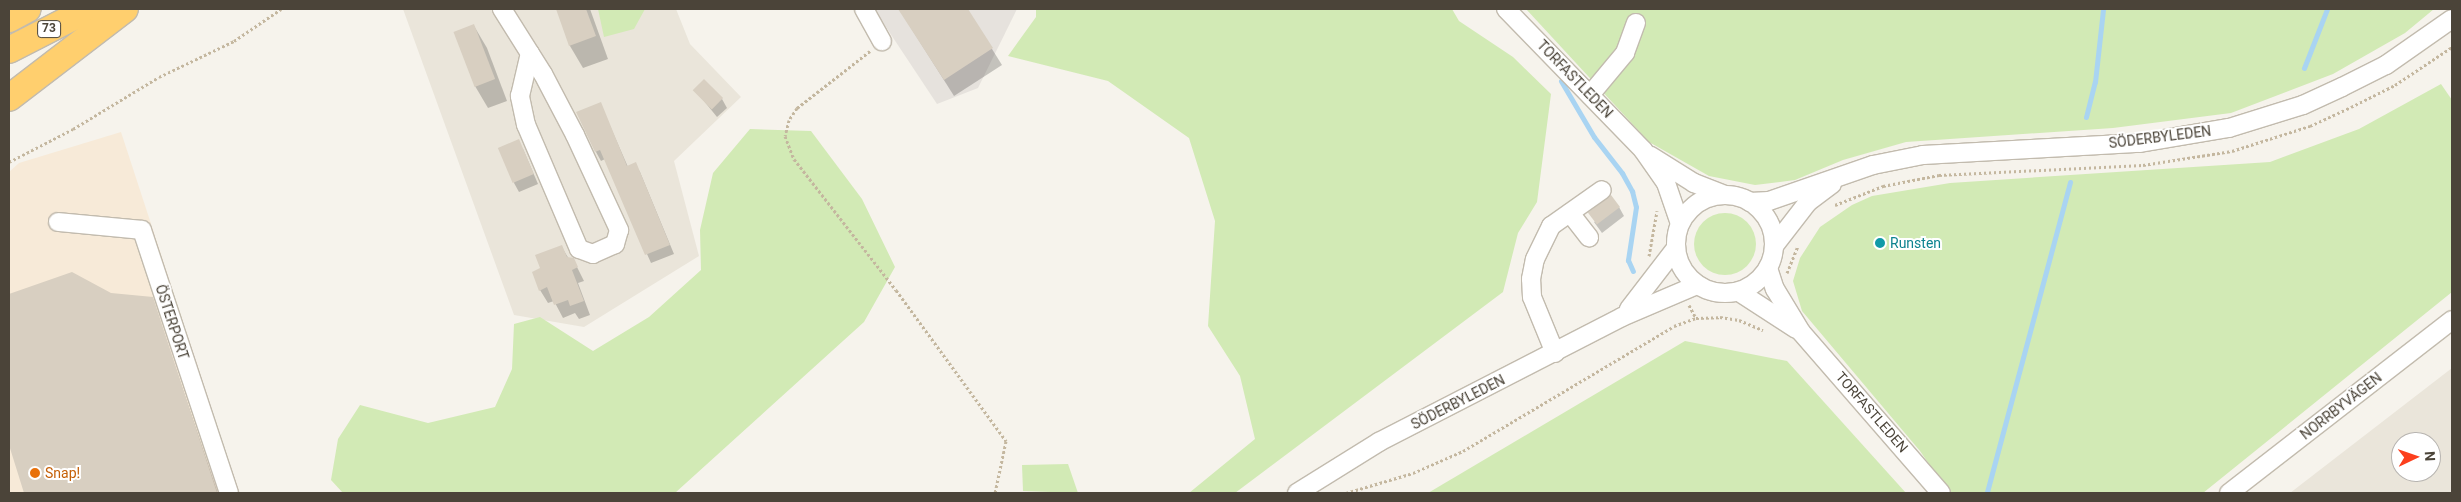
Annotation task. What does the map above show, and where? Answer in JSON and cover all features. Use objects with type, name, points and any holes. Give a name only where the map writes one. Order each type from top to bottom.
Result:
[{"type":"highway","name":"73","points":[[9,19],[28,9]]},
{"type":"highway","name":"73","points":[[9,50],[89,9]]},
{"type":"highway","points":[[9,98],[125,9]]},
{"type":"street","points":[[502,9],[530,53],[576,135],[619,230],[614,244],[593,254],[579,249],[526,125],[520,96],[530,53]]},
{"type":"street","points":[[864,9],[882,41]]},
{"type":"street","name":"TORFASTLEDEN","points":[[1506,9],[1642,150],[1666,183],[1680,224]]},
{"type":"street","name":"SÖDERBYLEDEN","points":[[1750,202],[1785,196],[1873,165],[1923,155],[2140,143],[2229,128],[2303,105],[2342,87],[2386,65],[2452,20]]},
{"type":"street","points":[[1590,95],[1625,53],[1636,23]]},
{"type":"street","name":"TORFASTLEDEN","points":[[1642,150],[1694,183],[1725,196]]},
{"type":"street","name":"SÖDERBYLEDEN","points":[[1774,246],[1808,202],[1844,175]]},
{"type":"street","points":[[1555,353],[1538,318],[1531,279],[1544,239],[1552,226],[1602,190]]},
{"type":"street","points":[[1725,196],[1750,202],[1768,221],[1774,246],[1768,268],[1751,286],[1739,292],[1710,291],[1697,285],[1686,275],[1676,248],[1680,224],[1694,207],[1703,201],[1725,196]]},
{"type":"street","points":[[1570,213],[1589,238]]},
{"type":"street","name":"ÖSTERPORT","points":[[58,222],[142,230],[229,493]]},
{"type":"street","name":"SÖDERBYLEDEN","points":[[1622,317],[1659,273],[1676,248]]},
{"type":"street","name":"TORFASTLEDEN","points":[[1768,268],[1775,289],[1801,332],[1940,493]]},
{"type":"street","name":"SÖDERBYLEDEN","points":[[1298,493],[1379,442],[1622,317],[1677,291],[1697,285]]},
{"type":"street","name":"TORFASTLEDEN","points":[[1739,292],[1801,332]]},
{"type":"street","name":"NORRBYVÄGEN","points":[[2229,493],[2452,320]]},
{"type":"path","points":[[9,162],[73,129],[159,77],[234,41],[281,9]]},
{"type":"path","points":[[882,41],[797,108],[790,120],[785,136],[794,159],[896,290],[1006,441],[996,493]]},
{"type":"path","points":[[1829,209],[1860,193],[1930,177],[2143,165],[2232,151],[2310,126],[2352,107],[2395,85],[2452,47]]},
{"type":"path","points":[[1656,206],[1648,249],[1649,256],[1659,273]]},
{"type":"path","points":[[1775,289],[1783,281],[1800,240]]},
{"type":"path","points":[[1677,291],[1696,318]]},
{"type":"path","points":[[1739,320],[1758,304]]},
{"type":"path","points":[[1346,493],[1413,473],[1463,451],[1655,336],[1696,318],[1739,320],[1766,331]]},
{"type":"shaded area","points":[[403,9],[676,9],[690,44],[741,97],[674,161],[699,256],[584,327],[514,315]]},
{"type":"shaded area","points":[[874,9],[1017,9],[978,88],[937,104]]},
{"type":"shaded area","points":[[121,132],[239,493],[9,493],[9,172],[19,163]]},
{"type":"shaded area","points":[[2452,368],[2452,493],[2290,493]]},
{"type":"green space","points":[[598,9],[645,9],[634,29],[604,37]]},
{"type":"green space","points":[[1036,9],[1452,9],[1459,21],[1513,57],[1551,94],[1537,202],[1518,233],[1503,292],[1235,493],[1189,493],[1255,439],[1240,376],[1208,326],[1215,221],[1189,138],[1108,81],[1008,56],[1036,17]]},
{"type":"green space","points":[[1526,9],[2434,9],[2405,33],[2333,74],[2231,113],[2113,128],[1906,142],[1843,160],[1795,180],[1755,185],[1709,176],[1649,142]]},
{"type":"green space","points":[[2441,84],[2452,100],[2452,292],[2203,493],[1949,493],[1920,451],[1802,311],[1793,281],[1800,258],[1820,227],[1852,205],[1872,196],[1950,183],[2270,162],[2359,129]]},
{"type":"green space","points":[[750,129],[811,131],[862,199],[895,267],[864,322],[675,493],[343,493],[331,480],[338,439],[360,405],[428,423],[495,407],[512,369],[514,324],[540,317],[593,351],[649,317],[701,270],[700,230],[713,173]]},
{"type":"green space","points":[[1719,213],[1731,213],[1747,222],[1754,232],[1756,244],[1754,256],[1747,266],[1731,275],[1719,275],[1708,270],[1699,261],[1694,250],[1694,238],[1699,227],[1708,218]]},
{"type":"green space","points":[[1685,341],[1787,361],[1906,493],[1428,493]]},
{"type":"green space","points":[[1068,464],[1078,493],[1023,491],[1022,465]]},
{"type":"building","points":[[556,9],[586,9],[596,36],[569,46]]},
{"type":"building","points":[[898,9],[968,9],[993,48],[944,80]]},
{"type":"building","points":[[474,24],[495,79],[475,87],[453,32]]},
{"type":"building","points":[[704,79],[723,98],[712,109],[693,90]]},
{"type":"building","points":[[601,102],[627,166],[636,162],[670,245],[645,255],[600,150],[595,152],[576,112]]},
{"type":"building","points":[[519,139],[534,174],[513,183],[498,148]]},
{"type":"building","points":[[1611,195],[1620,207],[1597,224],[1588,212]]},
{"type":"building","points":[[562,245],[567,257],[574,258],[578,267],[572,270],[584,301],[570,306],[568,300],[554,305],[547,287],[539,291],[532,272],[540,268],[535,255]]},
{"type":"building","points":[[72,272],[111,293],[153,297],[217,493],[24,493],[9,445],[9,294]]},
{"type":"waterway","points":[[2086,117],[2095,82],[2103,9]]},
{"type":"waterway","points":[[2304,68],[2327,9]]},
{"type":"waterway","points":[[1561,81],[1594,137],[1622,173],[1632,191],[1636,207],[1628,260],[1633,271]]},
{"type":"waterway","points":[[1987,492],[2070,182]]},
{"type":"place","name":"Runsten","points":[[1880,243]]},
{"type":"place","name":"Snap!","points":[[35,473]]}]
